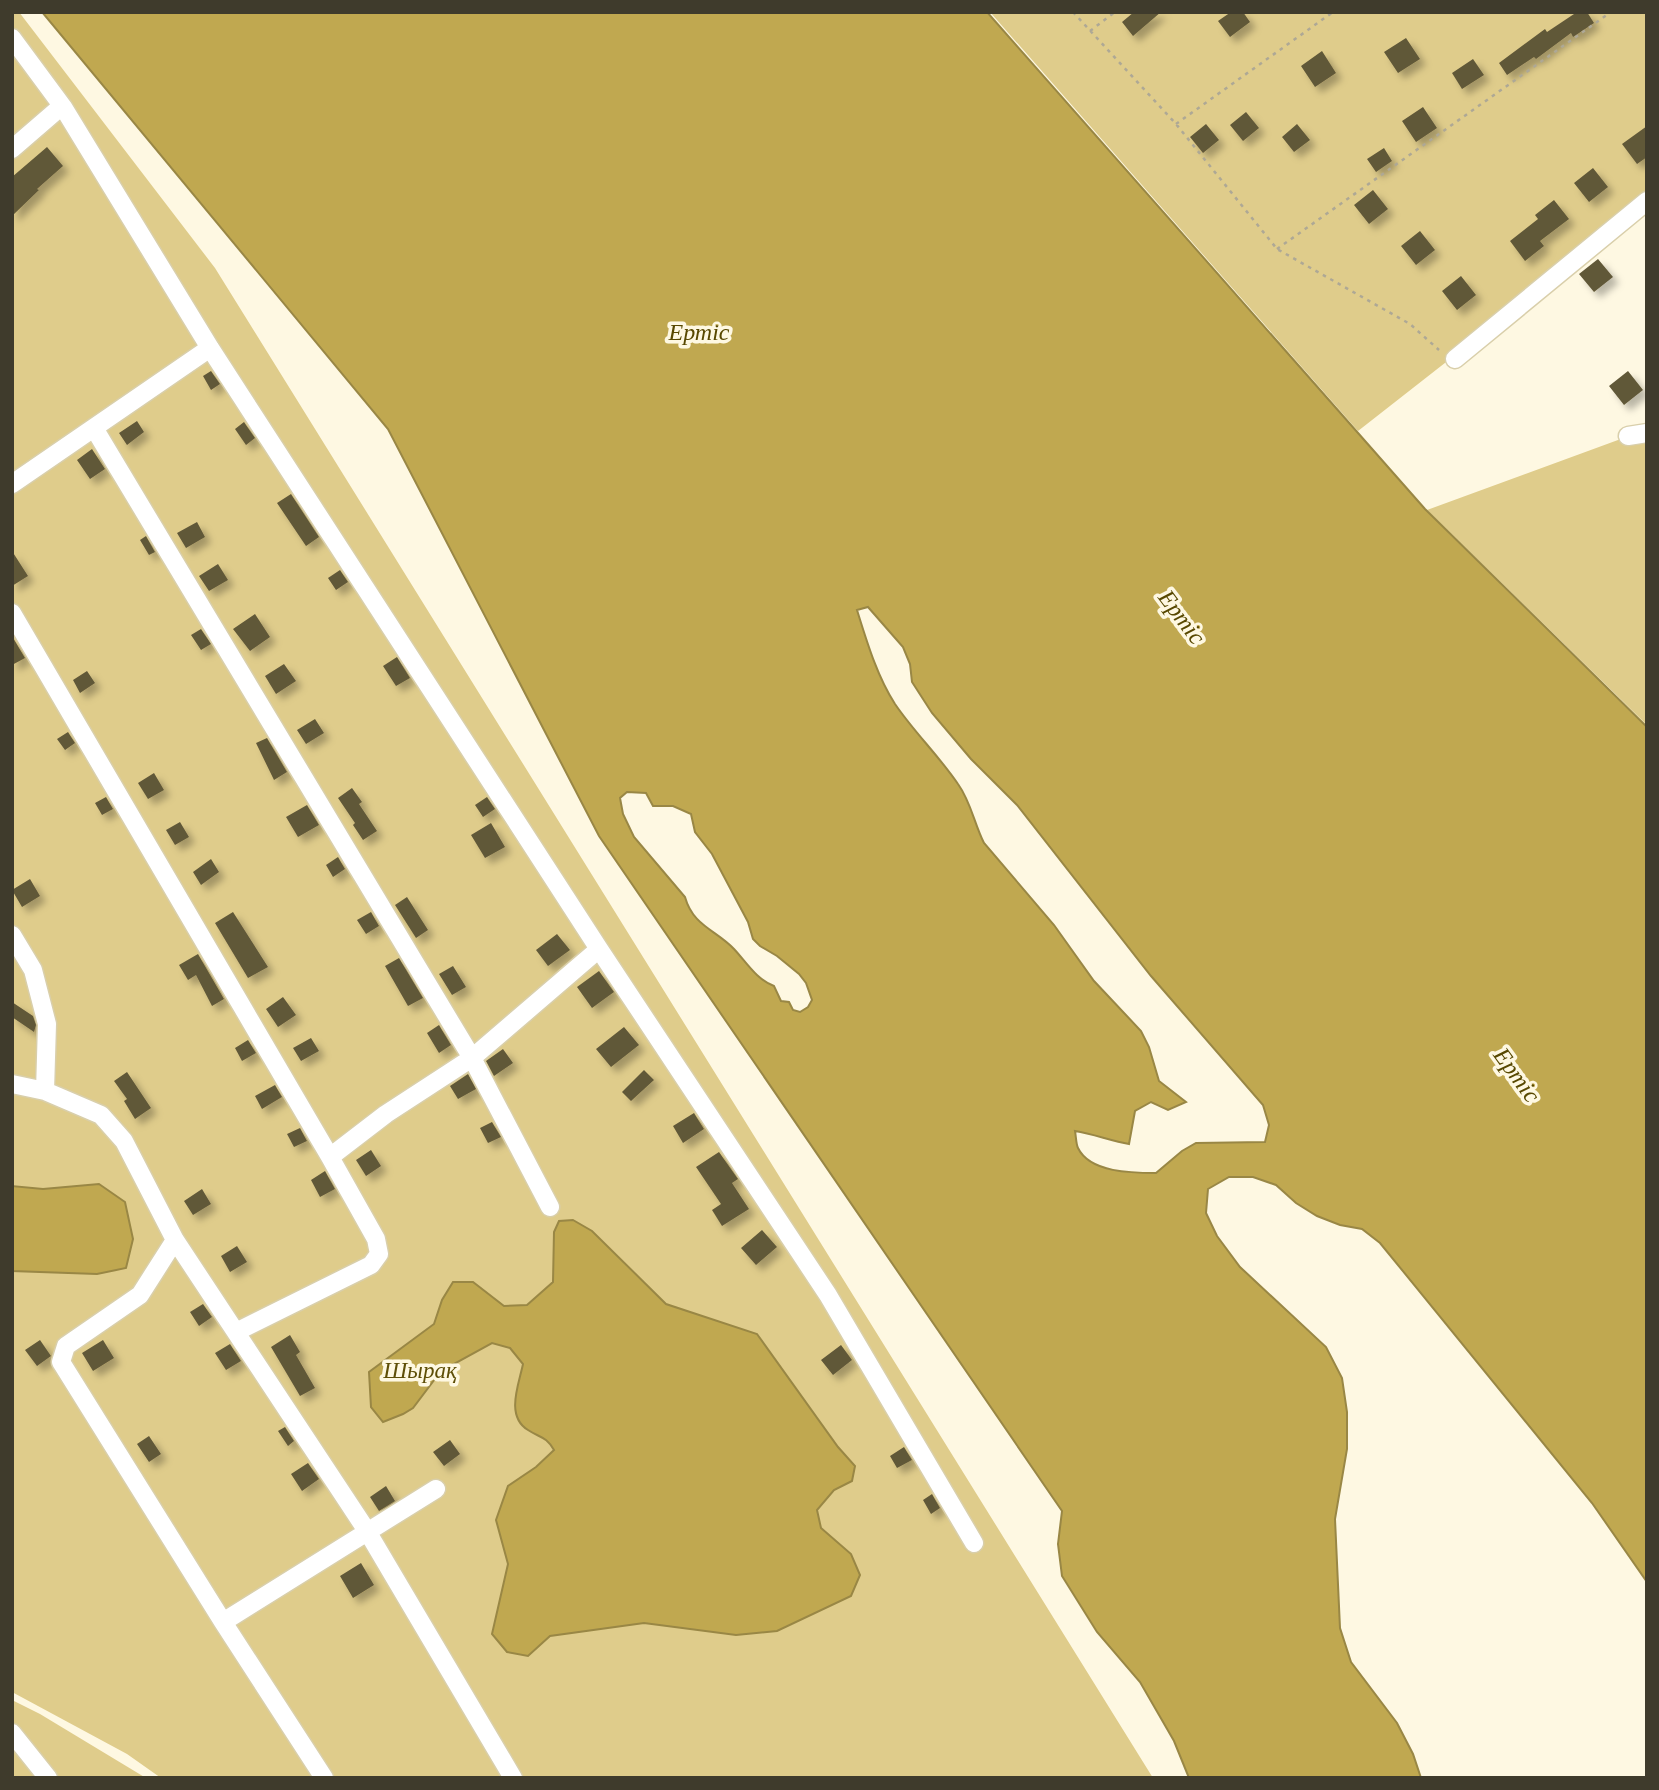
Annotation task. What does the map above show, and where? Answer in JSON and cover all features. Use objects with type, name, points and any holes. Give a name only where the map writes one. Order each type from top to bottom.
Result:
[{"type":"street","points":[[12,38],[64,107],[210,348],[599,949],[828,1295],[974,1543]]},
{"type":"street","points":[[12,149],[64,107]]},
{"type":"street","points":[[1455,359],[1647,201]]},
{"type":"street","points":[[12,484],[210,348]]},
{"type":"street","points":[[94,428],[472,1058],[550,1207]]},
{"type":"street","points":[[1628,436],[1647,433]]},
{"type":"street","points":[[12,613],[376,1239],[379,1254],[371,1265],[236,1332]]},
{"type":"street","points":[[12,935],[33,970],[47,1024],[45,1090]]},
{"type":"street","points":[[330,1157],[386,1114],[472,1058],[599,949]]},
{"type":"street","points":[[12,1084],[45,1090],[101,1115],[124,1141],[176,1240],[367,1531],[513,1778]]},
{"type":"street","points":[[176,1240],[140,1294],[66,1346],[61,1362],[324,1778]]},
{"type":"street","points":[[223,1622],[436,1489]]},
{"type":"street","points":[[12,1733],[48,1778]]},
{"type":"path","points":[[1073,12],[1176,124],[1277,249],[1410,324],[1437,349],[1455,359]]},
{"type":"path","points":[[1090,31],[1115,12]]},
{"type":"path","points":[[1176,124],[1333,12]]},
{"type":"path","points":[[1277,249],[1611,12]]},
{"type":"green space","name":"Шырақ","points":[[12,12],[19,12],[215,268],[1153,1778],[161,1778],[127,1754],[12,1692]]},
{"type":"green space","points":[[990,12],[1647,12],[1647,205],[1358,431]]},
{"type":"green space","points":[[1647,435],[1647,725],[1427,510],[1618,440]]},
{"type":"green space","points":[[12,1700],[40,1714],[146,1778],[12,1778]]},
{"type":"water","name":"Ертіс","points":[[42,12],[987,12],[1425,509],[1647,727],[1647,1582],[1592,1503],[1380,1243],[1362,1229],[1340,1225],[1317,1216],[1296,1203],[1276,1185],[1253,1177],[1229,1177],[1208,1189],[1206,1213],[1217,1236],[1240,1267],[1326,1347],[1342,1378],[1347,1412],[1347,1449],[1335,1519],[1340,1628],[1351,1662],[1397,1723],[1413,1754],[1421,1778],[1189,1778],[1174,1741],[1140,1682],[1097,1632],[1062,1576],[1058,1544],[1062,1511],[599,836],[388,429]],"holes":[[[868,607],[903,647],[910,664],[912,682],[932,713],[971,759],[1017,805],[1151,976],[1263,1105],[1269,1125],[1265,1142],[1196,1143],[1156,1173],[1113,1170],[1084,1156],[1077,1146],[1075,1131],[1129,1144],[1135,1111],[1151,1102],[1168,1110],[1186,1102],[1159,1081],[1149,1047],[1141,1031],[1094,981],[1054,925],[984,843],[962,791],[902,714],[883,682],[857,610]],[[627,792],[646,793],[653,806],[673,806],[691,814],[695,832],[712,854],[748,922],[753,939],[799,974],[806,983],[812,1000],[808,1007],[800,1012],[793,1010],[789,1002],[781,1001],[774,986],[757,975],[727,942],[699,921],[685,897],[634,837],[623,814],[620,798]]]},
{"type":"water","points":[[99,1184],[125,1202],[133,1239],[126,1268],[97,1274],[12,1271],[12,1186],[43,1189]]},
{"type":"water","points":[[573,1220],[592,1231],[666,1304],[757,1334],[838,1447],[855,1466],[852,1481],[834,1490],[817,1510],[821,1528],[851,1554],[860,1575],[851,1596],[777,1631],[736,1635],[644,1623],[550,1636],[528,1656],[507,1652],[492,1634],[508,1564],[496,1520],[508,1486],[536,1467],[554,1450],[545,1440],[521,1424],[517,1417],[515,1399],[523,1364],[510,1348],[492,1343],[441,1371],[413,1408],[383,1422],[371,1407],[369,1372],[434,1324],[442,1300],[453,1282],[473,1282],[504,1306],[527,1305],[553,1282],[554,1232],[559,1221]]},
{"type":"building","points":[[1134,12],[1161,12],[1133,36],[1122,22]]},
{"type":"building","points":[[1231,12],[1243,12],[1250,22],[1230,37],[1218,21]]},
{"type":"building","points":[[1577,12],[1587,12],[1594,23],[1573,37],[1571,33],[1536,59],[1534,57],[1507,75],[1499,63],[1545,29],[1547,32]]},
{"type":"building","points":[[1406,38],[1420,59],[1398,73],[1384,52]]},
{"type":"building","points":[[1322,51],[1336,73],[1315,87],[1301,66]]},
{"type":"building","points":[[1473,59],[1484,75],[1462,89],[1452,73]]},
{"type":"building","points":[[1423,107],[1437,128],[1416,142],[1402,121]]},
{"type":"building","points":[[1246,112],[1259,128],[1243,141],[1230,125]]},
{"type":"building","points":[[1206,124],[1219,140],[1203,153],[1190,137]]},
{"type":"building","points":[[1297,124],[1310,140],[1294,152],[1282,137]]},
{"type":"building","points":[[1647,126],[1647,157],[1637,164],[1622,144]]},
{"type":"building","points":[[47,147],[63,166],[12,216],[12,177]]},
{"type":"building","points":[[1384,148],[1392,161],[1376,172],[1367,159]]},
{"type":"building","points":[[1593,168],[1608,187],[1589,202],[1574,183]]},
{"type":"building","points":[[1373,190],[1388,209],[1369,224],[1354,205]]},
{"type":"building","points":[[1554,200],[1569,219],[1540,241],[1544,246],[1525,261],[1510,241],[1538,219],[1535,215]]},
{"type":"building","points":[[1420,231],[1435,250],[1416,265],[1401,246]]},
{"type":"building","points":[[1598,259],[1613,277],[1594,292],[1579,274]]},
{"type":"building","points":[[1461,276],[1476,295],[1457,310],[1442,291]]},
{"type":"building","points":[[211,371],[220,384],[211,390],[203,376]]},
{"type":"building","points":[[1628,371],[1643,390],[1624,405],[1609,386]]},
{"type":"building","points":[[137,421],[144,432],[127,445],[119,433]]},
{"type":"building","points":[[244,422],[255,438],[246,445],[235,429]]},
{"type":"building","points":[[92,449],[105,469],[90,479],[77,460]]},
{"type":"building","points":[[291,494],[319,537],[306,546],[277,503]]},
{"type":"building","points":[[197,522],[205,537],[186,548],[177,533]]},
{"type":"building","points":[[146,536],[155,552],[149,555],[140,540]]},
{"type":"building","points":[[12,551],[28,576],[12,586]]},
{"type":"building","points":[[218,564],[228,580],[209,591],[199,576]]},
{"type":"building","points":[[340,570],[348,582],[336,590],[328,578]]},
{"type":"building","points":[[255,614],[270,637],[250,651],[233,629]]},
{"type":"building","points":[[201,629],[211,644],[201,650],[191,635]]},
{"type":"building","points":[[12,636],[25,658],[12,665]]},
{"type":"building","points":[[397,657],[410,678],[396,686],[383,666]]},
{"type":"building","points":[[284,664],[296,681],[276,694],[265,676]]},
{"type":"building","points":[[87,671],[95,683],[80,693],[73,680]]},
{"type":"building","points":[[315,719],[324,733],[306,744],[297,730]]},
{"type":"building","points":[[68,732],[75,743],[65,750],[57,739]]},
{"type":"building","points":[[267,738],[287,772],[274,780],[256,743]]},
{"type":"building","points":[[154,773],[164,790],[148,799],[138,783]]},
{"type":"building","points":[[352,788],[377,831],[363,840],[338,798]]},
{"type":"building","points":[[106,797],[113,809],[102,815],[95,803]]},
{"type":"building","points":[[487,797],[495,809],[483,817],[475,805]]},
{"type":"building","points":[[307,805],[319,825],[298,837],[286,817]]},
{"type":"building","points":[[180,822],[189,837],[175,845],[166,830]]},
{"type":"building","points":[[491,823],[505,847],[485,858],[471,835]]},
{"type":"building","points":[[338,857],[345,869],[333,877],[326,865]]},
{"type":"building","points":[[211,859],[219,872],[201,885],[193,872]]},
{"type":"building","points":[[30,879],[40,896],[22,907],[12,890]]},
{"type":"building","points":[[407,897],[428,930],[416,938],[395,905]]},
{"type":"building","points":[[233,912],[268,967],[248,978],[215,923]]},
{"type":"building","points":[[371,912],[379,926],[366,934],[357,920]]},
{"type":"building","points":[[557,934],[570,950],[548,966],[536,950]]},
{"type":"building","points":[[198,954],[224,999],[212,1006],[196,975],[188,980],[179,965]]},
{"type":"building","points":[[399,958],[423,998],[408,1006],[385,966]]},
{"type":"building","points":[[453,966],[466,987],[452,995],[439,974]]},
{"type":"building","points":[[599,971],[614,992],[592,1008],[577,987]]},
{"type":"building","points":[[283,997],[296,1015],[278,1027],[266,1009]]},
{"type":"building","points":[[12,1002],[33,1016],[36,1025],[34,1032],[12,1017]]},
{"type":"building","points":[[439,1025],[451,1045],[439,1053],[427,1033]]},
{"type":"building","points":[[624,1027],[639,1045],[611,1067],[596,1049]]},
{"type":"building","points":[[311,1038],[319,1051],[301,1061],[293,1048]]},
{"type":"building","points":[[248,1040],[256,1053],[242,1061],[235,1048]]},
{"type":"building","points":[[503,1049],[513,1063],[494,1076],[486,1061]]},
{"type":"building","points":[[644,1070],[654,1080],[631,1101],[622,1092]]},
{"type":"building","points":[[127,1072],[151,1108],[135,1119],[124,1101],[127,1099],[114,1081]]},
{"type":"building","points":[[468,1074],[476,1089],[458,1099],[450,1086]]},
{"type":"building","points":[[275,1085],[282,1097],[262,1109],[255,1096]]},
{"type":"building","points":[[694,1113],[704,1129],[683,1143],[673,1126]]},
{"type":"building","points":[[492,1122],[501,1137],[488,1143],[480,1128]]},
{"type":"building","points":[[300,1128],[307,1141],[294,1147],[287,1134]]},
{"type":"building","points":[[371,1150],[381,1166],[366,1176],[356,1160]]},
{"type":"building","points":[[719,1152],[738,1179],[732,1183],[749,1209],[722,1226],[712,1210],[721,1204],[696,1167]]},
{"type":"building","points":[[325,1171],[335,1189],[320,1197],[311,1180]]},
{"type":"building","points":[[202,1189],[211,1204],[193,1215],[184,1201]]},
{"type":"building","points":[[762,1230],[777,1247],[756,1265],[741,1248]]},
{"type":"building","points":[[237,1246],[247,1262],[230,1272],[221,1256]]},
{"type":"building","points":[[203,1304],[212,1317],[199,1326],[190,1312]]},
{"type":"building","points":[[290,1335],[300,1352],[296,1355],[315,1388],[300,1396],[271,1347]]},
{"type":"building","points":[[40,1340],[51,1356],[37,1366],[25,1350]]},
{"type":"building","points":[[103,1340],[114,1358],[93,1371],[82,1353]]},
{"type":"building","points":[[230,1344],[241,1361],[226,1370],[215,1353]]},
{"type":"building","points":[[841,1345],[852,1360],[833,1375],[821,1360]]},
{"type":"building","points":[[285,1427],[294,1441],[288,1446],[278,1431]]},
{"type":"building","points":[[149,1436],[161,1454],[149,1462],[137,1444]]},
{"type":"building","points":[[450,1440],[460,1454],[444,1466],[433,1452]]},
{"type":"building","points":[[904,1447],[912,1460],[897,1468],[890,1456]]},
{"type":"building","points":[[308,1463],[319,1479],[302,1491],[291,1474]]},
{"type":"building","points":[[386,1486],[395,1501],[379,1511],[370,1497]]},
{"type":"building","points":[[932,1494],[940,1508],[931,1514],[923,1500]]},
{"type":"building","points":[[361,1563],[374,1585],[353,1598],[340,1576]]}]
